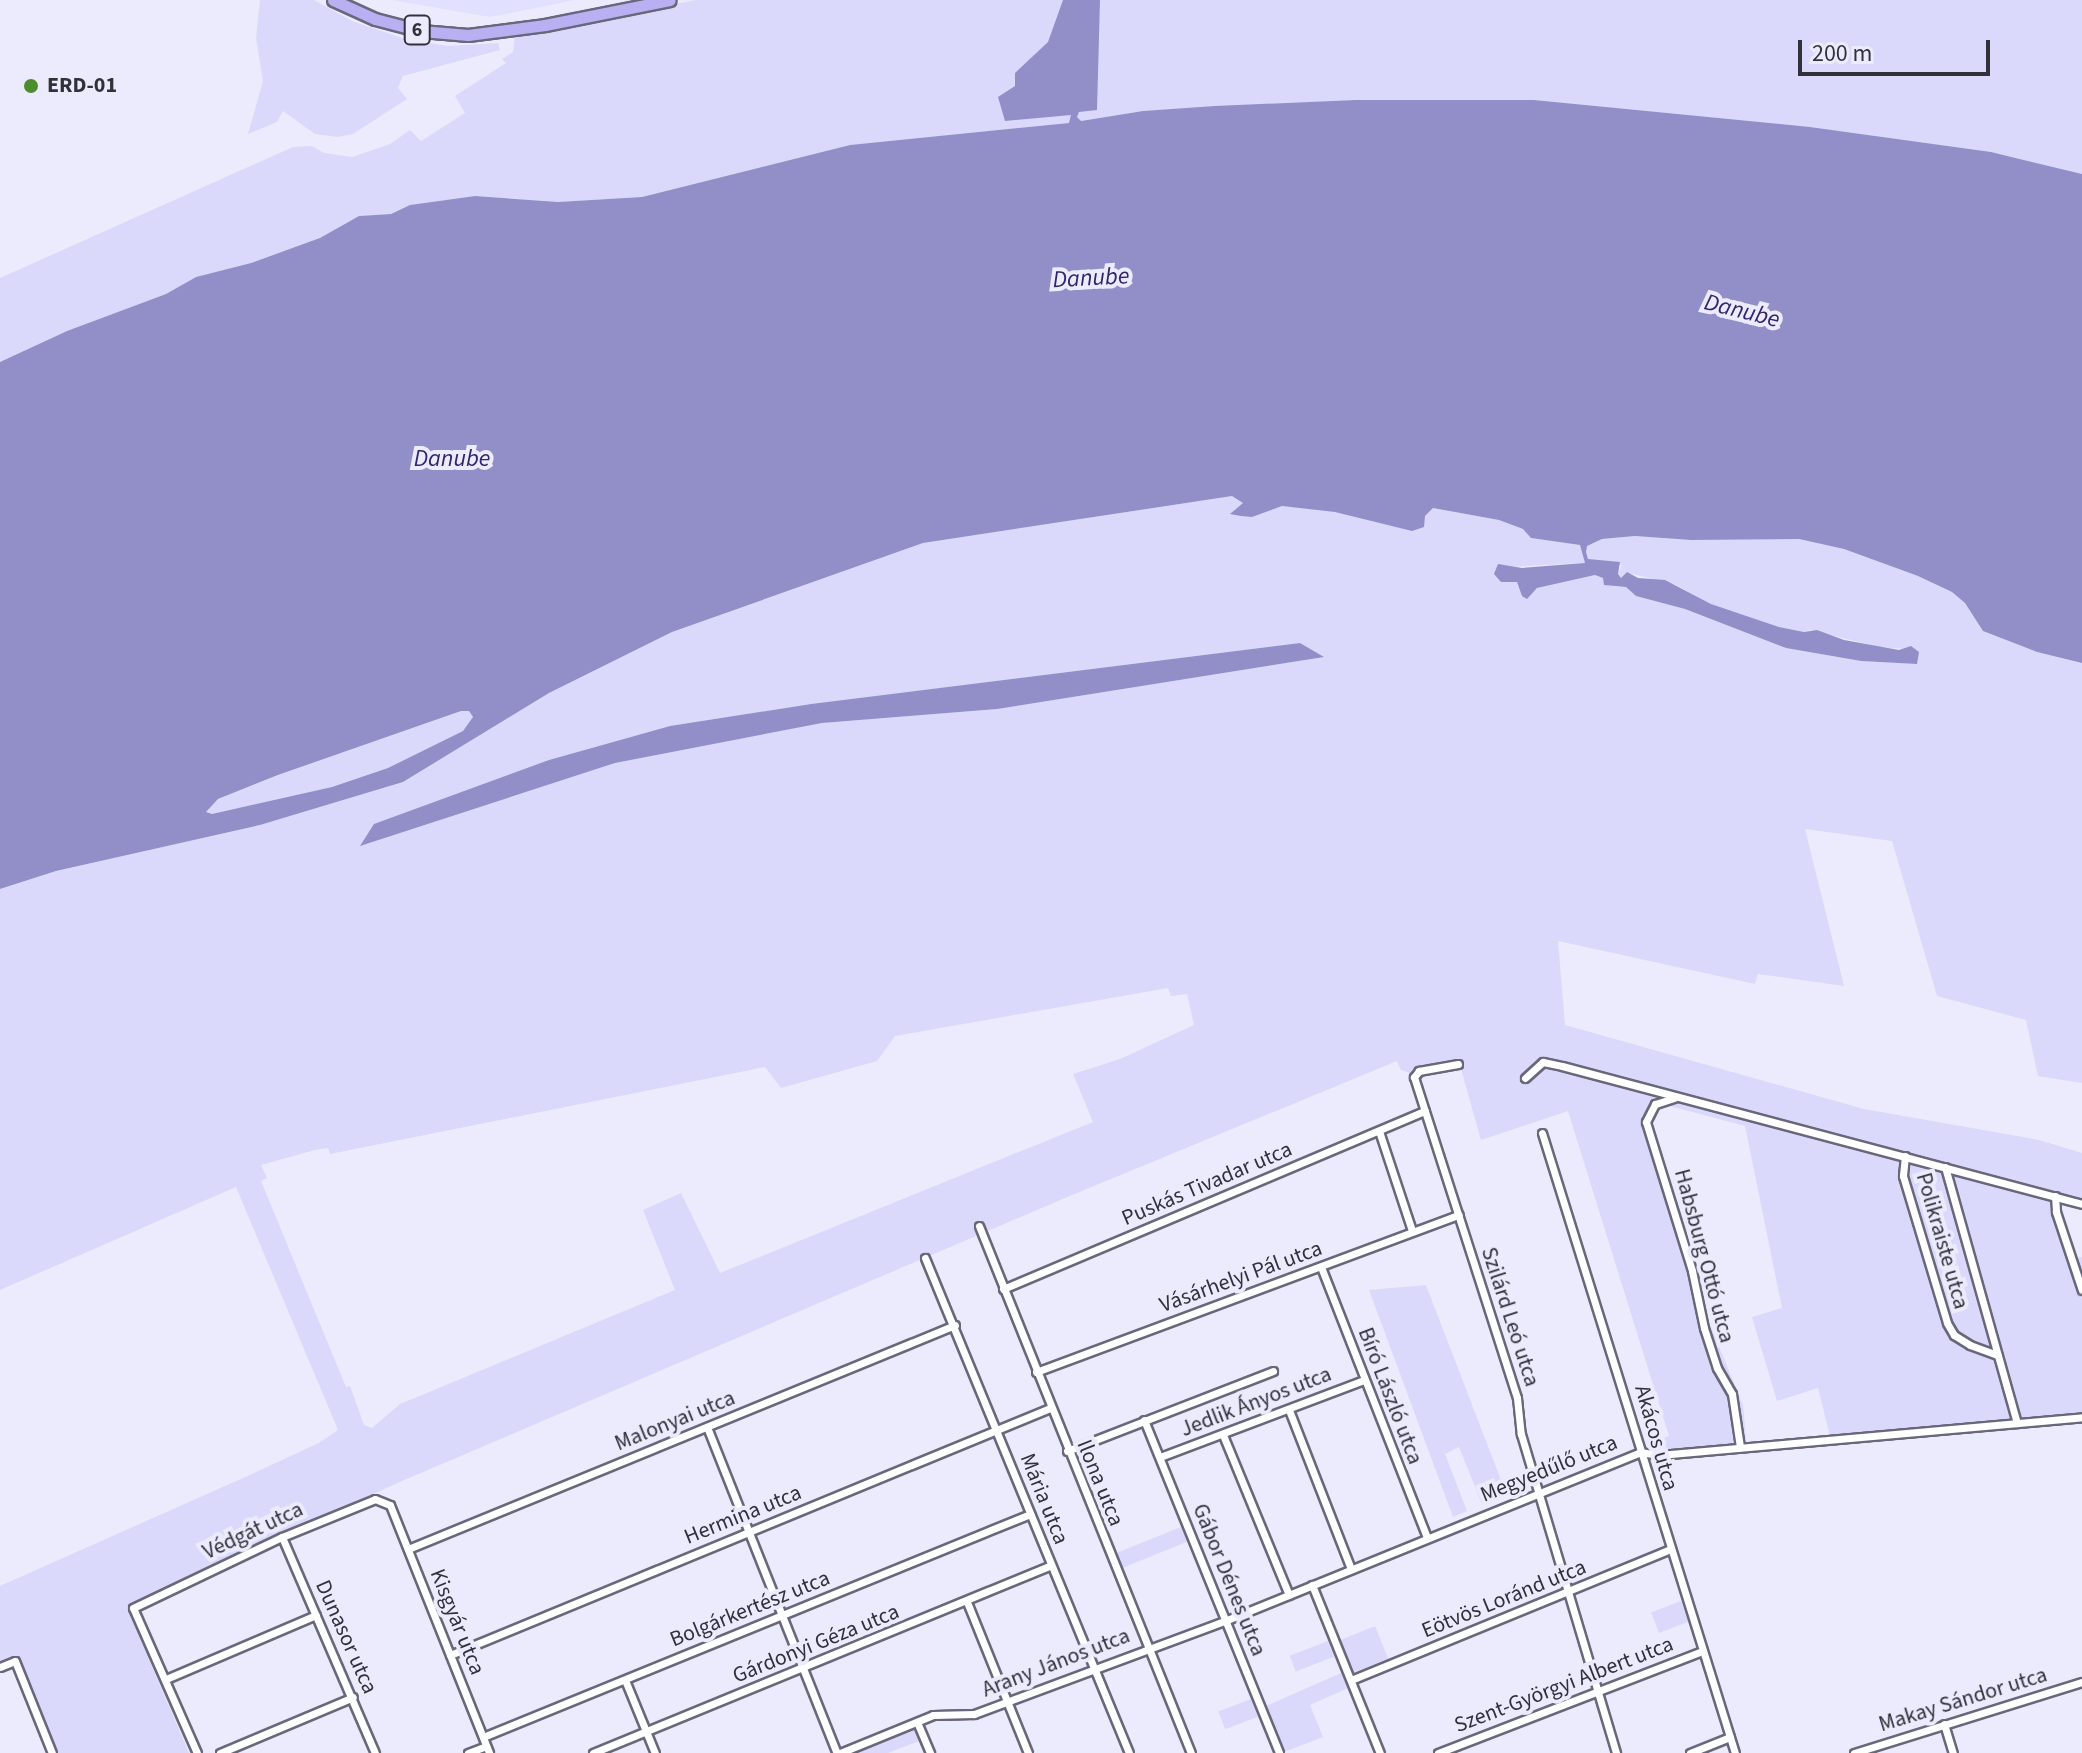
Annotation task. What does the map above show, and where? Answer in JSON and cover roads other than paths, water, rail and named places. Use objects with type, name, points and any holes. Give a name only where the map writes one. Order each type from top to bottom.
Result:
[{"type":"main road","name":"6","points":[[333,0],[375,19],[421,31],[468,35],[545,25],[670,0]]},
{"type":"street","points":[[1525,1078],[1543,1062],[2082,1204]]},
{"type":"street","name":"Szilárd Leó utca","points":[[1458,1064],[1419,1071],[1414,1077],[1517,1398],[1518,1418],[1538,1492],[1616,1753]]},
{"type":"street","name":"Habsburg Ottó utca","points":[[1685,1098],[1661,1100],[1651,1109],[1646,1122],[1692,1271],[1708,1341],[1717,1368],[1732,1394],[1740,1447]]},
{"type":"street","name":"Puskás Tivadar utca","points":[[1003,1289],[1425,1111]]},
{"type":"street","points":[[1379,1131],[1412,1231]]},
{"type":"street","name":"Akácos utca","points":[[1542,1133],[1735,1753]]},
{"type":"street","name":"Polikraiste utca","points":[[1905,1156],[1902,1172],[1947,1323],[1954,1335],[1997,1355]]},
{"type":"street","points":[[1945,1167],[2017,1423]]},
{"type":"street","points":[[2055,1196],[2056,1212],[2082,1290]]},
{"type":"street","name":"Vásárhelyi Pál utca","points":[[1036,1372],[1459,1215]]},
{"type":"street","name":"Ilona utca","points":[[979,1226],[1191,1753]]},
{"type":"street","name":"Mária utca","points":[[925,1258],[1129,1753]]},
{"type":"street","name":"Bíró László utca","points":[[1321,1267],[1427,1537]]},
{"type":"street","name":"Malonyai utca","points":[[408,1549],[955,1325]]},
{"type":"street","points":[[1067,1451],[1273,1371]]},
{"type":"street","name":"Jedlik Ányos utca","points":[[1160,1457],[1364,1380]]},
{"type":"street","name":"Hermina utca","points":[[450,1655],[1050,1408]]},
{"type":"street","points":[[1289,1410],[1351,1569]]},
{"type":"street","name":"Megyedűlő utca","points":[[1148,1647],[1227,1620],[1640,1452],[1660,1455],[2082,1417]]},
{"type":"street","name":"Gábor Dénes utca","points":[[1144,1420],[1279,1753]]},
{"type":"street","points":[[707,1427],[838,1753]]},
{"type":"street","points":[[1223,1435],[1289,1595]]},
{"type":"street","name":"Védgát utca","points":[[166,1679],[133,1608],[282,1537],[371,1499],[390,1505]]},
{"type":"street","name":"Kisgyár utca","points":[[390,1505],[488,1749]]},
{"type":"street","name":"Bolgárkertész utca","points":[[483,1737],[1030,1514]]},
{"type":"street","name":"Dunasor utca","points":[[282,1537],[375,1753]]},
{"type":"street","name":"Eötvös Loránd utca","points":[[1351,1680],[1671,1549]]},
{"type":"street","name":"Gárdonyi Géza utca","points":[[593,1753],[804,1669],[1051,1565]]},
{"type":"street","points":[[1312,1585],[1380,1753]]},
{"type":"street","points":[[967,1602],[1028,1753]]},
{"type":"street","points":[[197,1753],[166,1679],[316,1615]]},
{"type":"street","name":"Arany János utca","points":[[838,1753],[941,1713],[974,1714],[1148,1647]]},
{"type":"street","name":"Szent-Györgyi Albert utca","points":[[1438,1753],[1703,1651]]},
{"type":"street","points":[[0,1667],[15,1661],[52,1753]]},
{"type":"street","points":[[625,1680],[655,1753]]},
{"type":"street","name":"Makay Sándor utca","points":[[1854,1753],[2082,1682]]},
{"type":"street","points":[[220,1753],[353,1697]]},
{"type":"street","points":[[917,1722],[930,1753]]},
{"type":"street","points":[[1944,1724],[1953,1753]]},
{"type":"street","points":[[1690,1753],[1730,1737]]},
{"type":"street","points":[[1888,1742],[1892,1753]]},
{"type":"street","points":[[468,1753],[488,1749]]},
{"type":"water","name":"Danube","points":[[1063,0],[1100,0],[1097,110],[1079,112],[1077,117],[1081,121],[1143,111],[1215,106],[1355,100],[1534,100],[1810,127],[1991,152],[2082,174],[2082,663],[2037,652],[1983,631],[1965,603],[1952,592],[1918,576],[1844,549],[1799,539],[1691,540],[1635,536],[1602,539],[1587,546],[1586,552],[1588,559],[1620,562],[1618,574],[1621,578],[1627,572],[1638,578],[1665,580],[1711,604],[1779,627],[1804,632],[1817,630],[1844,640],[1899,650],[1911,646],[1919,652],[1917,664],[1861,661],[1786,648],[1685,609],[1636,596],[1626,587],[1604,585],[1603,578],[1595,575],[1537,588],[1527,599],[1522,596],[1517,582],[1501,582],[1494,574],[1498,564],[1522,568],[1585,563],[1580,545],[1531,538],[1523,529],[1499,520],[1433,508],[1425,516],[1424,527],[1412,531],[1335,512],[1282,506],[1252,517],[1230,514],[1243,503],[1232,496],[923,543],[672,632],[549,693],[403,782],[260,825],[56,871],[0,889],[0,362],[67,331],[166,294],[196,277],[251,263],[320,238],[359,216],[391,214],[410,205],[475,196],[558,202],[642,197],[850,145],[1069,123],[1071,115],[1005,121],[998,97],[1015,86],[1015,73],[1048,42]],"holes":[[[461,711],[469,711],[473,717],[463,731],[388,768],[332,787],[212,814],[206,812],[218,799],[278,775]]]},
{"type":"water","points":[[1300,643],[1324,657],[997,709],[822,723],[615,763],[360,846],[374,824],[549,760],[670,726],[811,704]]},
{"type":"place","name":"ERD-01","points":[[31,86]]}]
